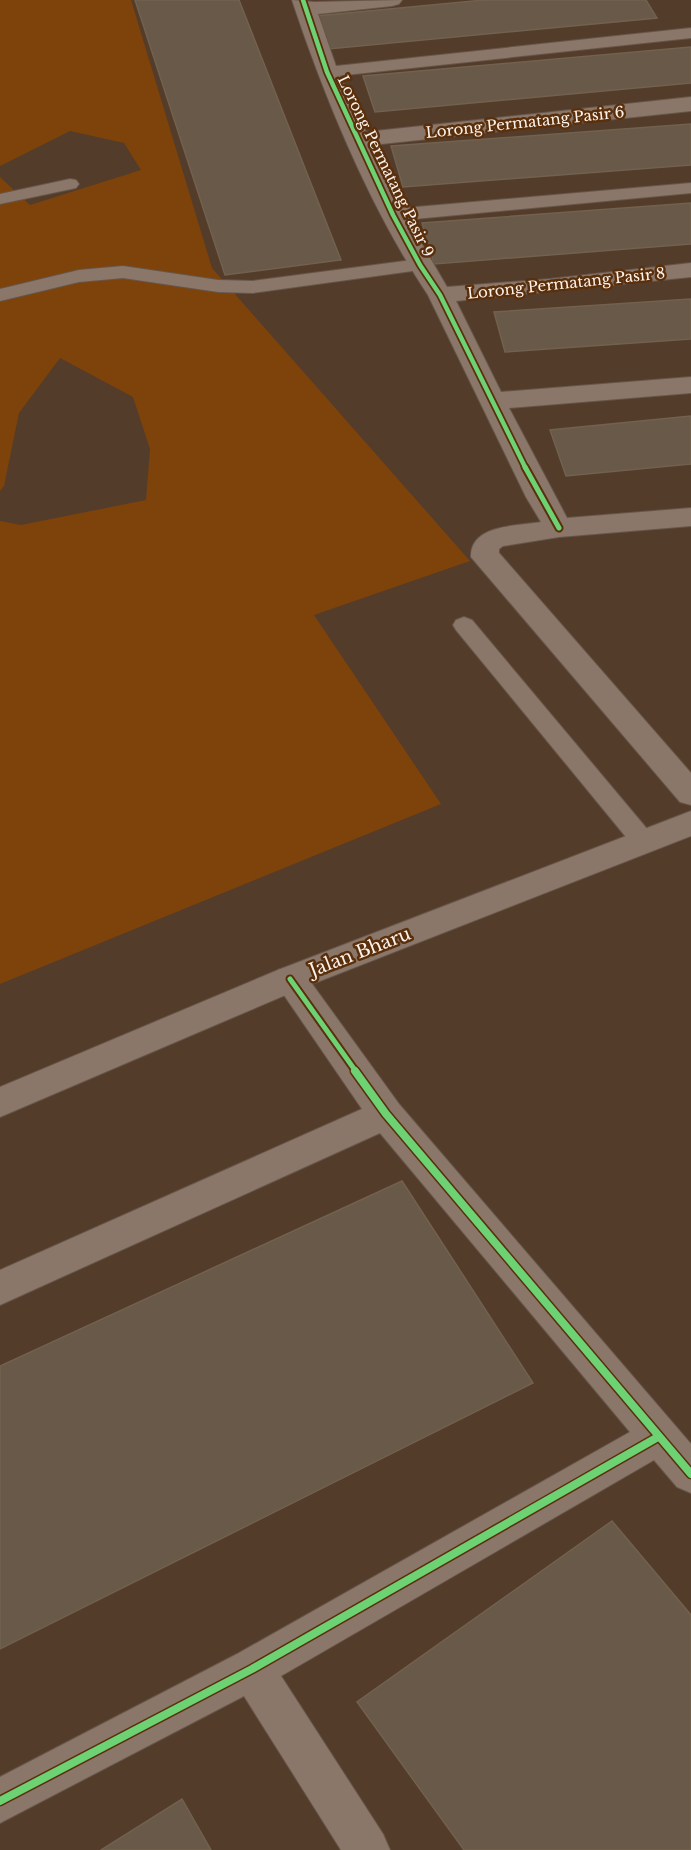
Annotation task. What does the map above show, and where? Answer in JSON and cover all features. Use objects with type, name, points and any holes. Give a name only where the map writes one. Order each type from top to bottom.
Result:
[{"type":"street","points":[[305,4],[392,0]]},
{"type":"street","name":"Lorong Permatang Pasir 9","points":[[305,4],[327,72],[393,215],[420,265],[440,295],[540,497],[559,528]]},
{"type":"street","name":"Lorong Permatang Pasir 6","points":[[358,140],[691,104]]},
{"type":"street","name":"Lorong Permatang Pasir 8","points":[[440,295],[550,286],[691,270]]},
{"type":"street","points":[[494,401],[691,385]]},
{"type":"street","points":[[691,517],[559,528],[496,538],[488,542],[485,556],[691,794]]},
{"type":"street","name":"Jalan Bharu","points":[[0,1103],[290,979],[691,823]]},
{"type":"street","points":[[290,979],[386,1114],[691,1474]]},
{"type":"street","points":[[0,1288],[386,1114]]},
{"type":"street","points":[[0,1801],[252,1669],[658,1437]]},
{"type":"street","points":[[252,1669],[367,1850]]},
{"type":"lane","points":[[327,72],[691,33]]},
{"type":"lane","points":[[0,199],[70,184]]},
{"type":"lane","points":[[393,215],[691,188]]},
{"type":"lane","points":[[0,295],[53,280],[123,272],[218,286],[253,287],[420,265]]},
{"type":"lane","points":[[464,625],[644,842]]},
{"type":"shaded area","points":[[0,0],[131,0],[212,268],[470,561],[314,615],[441,804],[0,984],[0,521],[21,525],[146,500],[150,449],[133,397],[60,358],[19,413],[4,486],[0,491],[0,177],[30,205],[141,170],[124,143],[70,131],[0,166]]},
{"type":"building","points":[[135,0],[239,0],[341,260],[225,275]]},
{"type":"building","points":[[484,0],[646,0],[657,18],[328,49],[316,16]]},
{"type":"building","points":[[691,47],[691,83],[375,112],[363,76]]},
{"type":"building","points":[[691,124],[691,165],[403,187],[391,146]]},
{"type":"building","points":[[691,203],[691,244],[434,264],[422,223]]},
{"type":"building","points":[[691,299],[691,339],[505,352],[494,312]]},
{"type":"building","points":[[691,416],[691,464],[566,476],[550,430]]},
{"type":"building","points":[[402,1181],[533,1383],[0,1649],[0,1366]]},
{"type":"building","points":[[612,1521],[691,1615],[691,1850],[464,1850],[357,1702]]},
{"type":"building","points":[[182,1799],[211,1850],[101,1850]]},
{"type":"cycle path","points":[[303,0],[327,72],[393,215],[420,265],[440,295],[540,497],[559,528]]},
{"type":"cycle path","points":[[290,979],[386,1114],[691,1474]]},
{"type":"cycle path","points":[[0,1801],[252,1669],[658,1437]]}]
